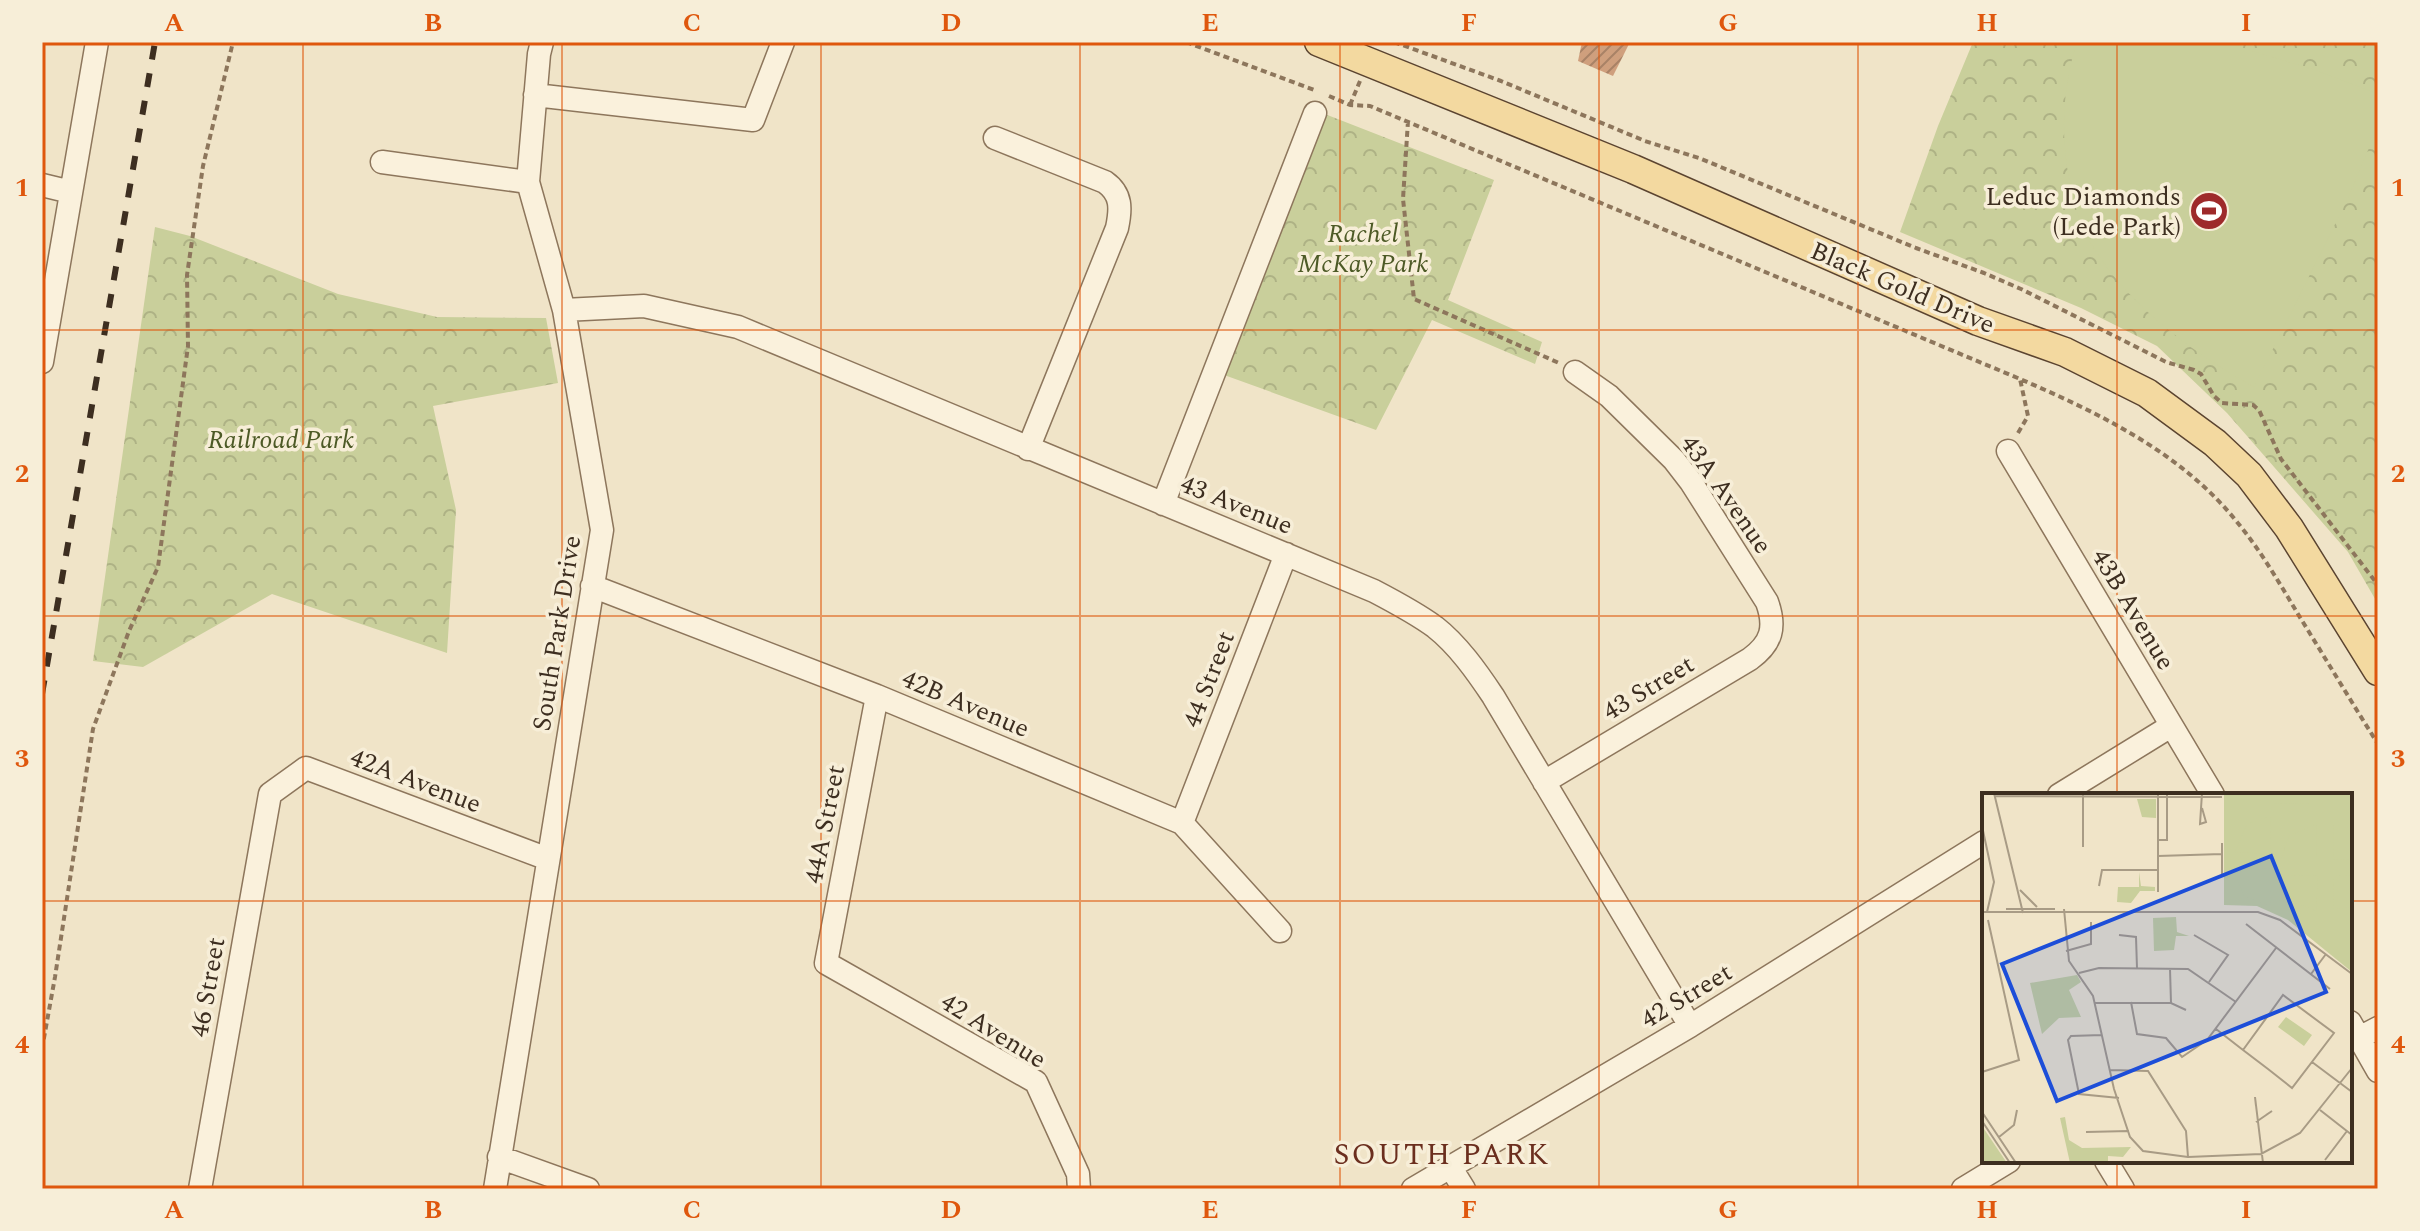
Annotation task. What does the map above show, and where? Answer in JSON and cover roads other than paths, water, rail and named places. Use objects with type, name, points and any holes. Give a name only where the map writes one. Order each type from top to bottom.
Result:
[{"type":"main road","name":"Black Gold Drive","points":[[1319,42],[1633,169],[1978,321],[2065,352],[2147,393],[2215,443],[2249,475],[2289,528],[2378,671]]},
{"type":"street","points":[[42,362],[97,42]]},
{"type":"street","name":"South Park Drive","points":[[495,1189],[602,530],[564,310],[528,182],[542,42]]},
{"type":"street","points":[[535,95],[753,120],[783,42]]},
{"type":"street","points":[[1163,504],[1315,113]]},
{"type":"street","points":[[995,138],[1105,182],[1114,188],[1119,197],[1117,228],[1028,449]]},
{"type":"street","points":[[382,162],[528,182]]},
{"type":"street","points":[[42,185],[71,192]]},
{"type":"street","name":"43 Avenue","points":[[564,310],[644,306],[738,327],[1286,554],[1402,606],[1438,629],[1479,675],[1690,1026]]},
{"type":"street","name":"43A Avenue","points":[[1575,372],[1609,396],[1674,460],[1691,482],[1767,602],[1772,632]]},
{"type":"street","name":"43B Avenue","points":[[2008,451],[2212,793]]},
{"type":"street","name":"44 Street","points":[[1182,823],[1286,554]]},
{"type":"street","name":"42B Avenue","points":[[592,586],[877,696],[1182,823],[1280,931]]},
{"type":"street","name":"43 Street","points":[[1544,782],[1750,659],[1760,651],[1772,632]]},
{"type":"street","name":"44A Street","points":[[826,963],[877,696]]},
{"type":"street","points":[[2062,793],[2171,726]]},
{"type":"street","name":"42A Avenue","points":[[270,794],[306,768],[548,859]]},
{"type":"street","name":"46 Street","points":[[200,1189],[270,794]]},
{"type":"street","name":"42 Street","points":[[1413,1189],[1690,1026],[1982,843]]},
{"type":"street","name":"42 Avenue","points":[[826,963],[1036,1082],[1078,1174],[1079,1189]]},
{"type":"street","points":[[2362,1029],[2378,1071]]},
{"type":"street","points":[[499,1157],[588,1189]]},
{"type":"street","points":[[1963,1189],[2006,1163]]},
{"type":"street","points":[[2107,1163],[2123,1189]]},
{"type":"street","points":[[1451,1168],[1464,1189]]},
{"type":"railway","points":[[42,694],[155,42]]},
{"type":"place","name":"Leduc Diamonds (Lede Park)","points":[[2209,211]]},
{"type":"district","name":"SOUTH PARK","points":[[1442,1154]]},
{"type":"park label","name":"Rachel McKay Park","points":[[1363,248]]},
{"type":"park label","name":"Railroad Park","points":[[281,439]]}]
